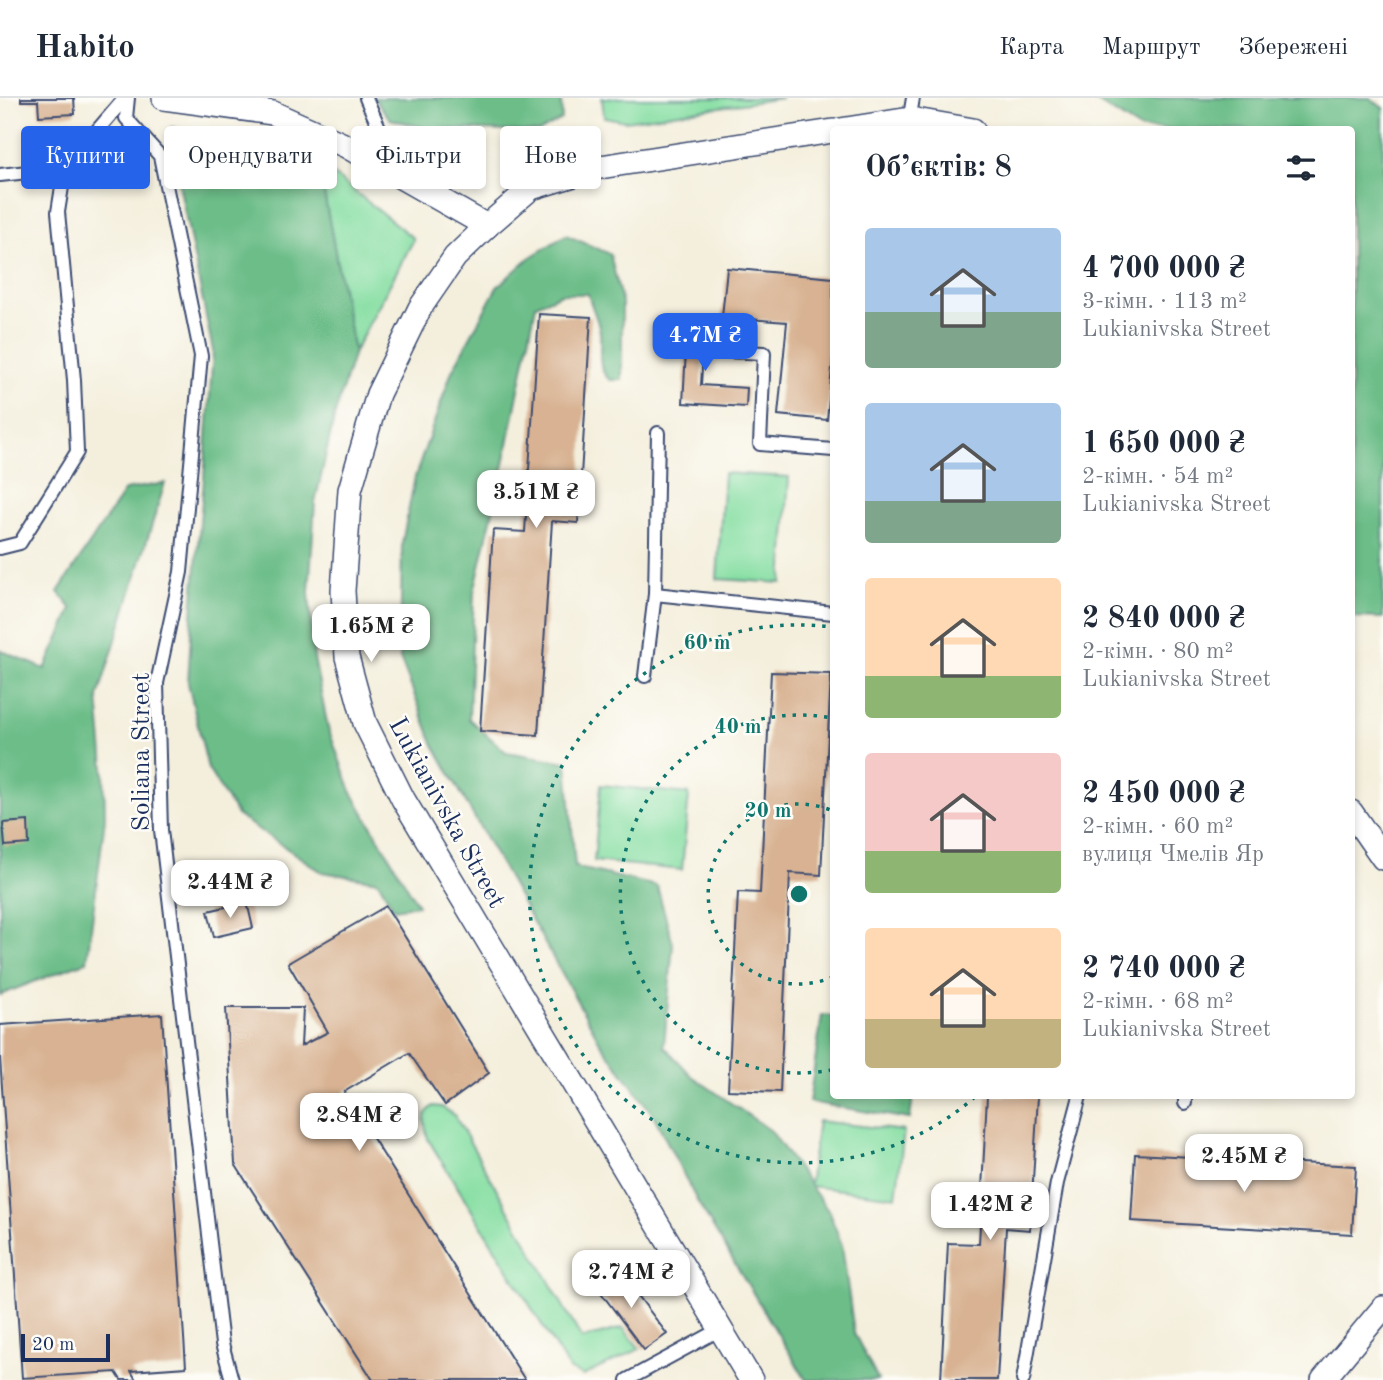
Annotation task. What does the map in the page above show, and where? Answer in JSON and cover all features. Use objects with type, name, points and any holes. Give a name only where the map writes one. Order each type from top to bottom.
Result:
[{"type":"street","points":[[164,98],[273,113],[346,146],[487,226]]},
{"type":"street","points":[[859,126],[911,115],[956,126]]},
{"type":"street","name":"Lukianivska Street","points":[[751,1380],[403,799],[365,723],[347,657],[342,591],[351,490],[378,394],[420,308],[455,257],[487,226],[531,188],[600,167],[830,131]]},
{"type":"street","points":[[1355,818],[1383,858]]},
{"type":"street","points":[[1323,1380],[1383,1308]]},
{"type":"lane","points":[[102,126],[127,98]]},
{"type":"lane","name":"Soliana Street","points":[[127,98],[126,118],[160,156],[201,356],[181,572],[157,683],[161,830],[222,1344],[232,1380]]},
{"type":"lane","points":[[366,98],[381,132],[423,169],[457,210]]},
{"type":"lane","points":[[0,175],[21,173]]},
{"type":"lane","points":[[0,548],[20,543],[77,452],[74,380],[58,212],[62,189]]},
{"type":"lane","points":[[724,351],[764,353],[760,444],[830,450]]},
{"type":"lane","points":[[645,676],[655,594],[658,433]]},
{"type":"lane","points":[[655,594],[830,612]]},
{"type":"lane","points":[[1023,1380],[1057,1183],[1079,1099]]},
{"type":"lane","points":[[627,1380],[721,1329]]},
{"type":"green space","points":[[374,98],[561,98],[562,119],[550,126],[500,126],[500,131],[486,130],[486,126],[418,126],[390,119]]},
{"type":"green space","points":[[602,98],[782,98],[625,121],[604,117]]},
{"type":"green space","points":[[1091,98],[1370,98],[1383,108],[1383,618],[1355,617],[1355,126],[1135,126]]},
{"type":"green space","points":[[337,177],[413,238],[354,352],[323,189],[337,189]]},
{"type":"green space","points":[[180,189],[323,189],[354,352],[335,414],[315,503],[309,592],[314,658],[328,728],[351,791],[418,905],[394,909],[378,881],[322,872],[237,815],[208,769],[188,683],[213,351]]},
{"type":"green space","points":[[566,235],[610,254],[622,303],[622,380],[610,380],[602,368],[599,327],[588,294],[561,294],[536,305],[504,464],[474,592],[469,719],[506,752],[567,762],[575,867],[657,886],[673,944],[664,1046],[692,1076],[771,1131],[829,1212],[842,1245],[854,1333],[878,1380],[806,1380],[697,1201],[654,1116],[600,1042],[434,745],[400,658],[402,543],[415,477],[452,371],[497,287],[529,258]]},
{"type":"green space","points":[[724,473],[789,477],[782,583],[717,579]]},
{"type":"green space","points":[[165,483],[98,697],[105,818],[87,961],[0,995],[0,650],[45,669],[72,609],[58,592],[125,490]]},
{"type":"green space","points":[[601,785],[689,794],[682,870],[594,861]]},
{"type":"green space","points":[[822,1015],[830,1016],[830,1099],[913,1099],[910,1119],[809,1102]]},
{"type":"green space","points":[[433,1106],[442,1107],[455,1116],[582,1339],[623,1328],[640,1349],[583,1376],[569,1369],[428,1139],[425,1117]]},
{"type":"green space","points":[[818,1121],[904,1131],[896,1197],[809,1186]]},
{"type":"building","points":[[21,98],[74,98],[75,114],[39,116],[38,101],[21,101]]},
{"type":"building","points":[[727,268],[830,278],[830,388],[827,420],[778,415],[787,322],[722,317]]},
{"type":"building","points":[[539,314],[591,317],[578,523],[552,521],[538,735],[480,731],[493,530],[525,532]]},
{"type":"building","points":[[688,316],[705,317],[701,385],[747,388],[746,407],[683,403]]},
{"type":"building","points":[[771,672],[830,674],[821,875],[790,873],[780,1092],[728,1090],[738,892],[760,893]]},
{"type":"building","points":[[28,821],[29,844],[5,846],[3,823]]},
{"type":"building","points":[[247,902],[253,928],[214,937],[208,911]]},
{"type":"building","points":[[386,906],[489,1073],[445,1105],[409,1053],[344,1092],[525,1380],[373,1380],[235,1164],[226,1008],[303,1008],[301,1046],[328,1032],[288,963]]},
{"type":"building","points":[[162,1014],[186,1367],[131,1371],[136,1380],[121,1380],[116,1372],[22,1378],[0,1025]]},
{"type":"building","points":[[987,1099],[1038,1099],[1030,1230],[1006,1228],[997,1380],[941,1380],[948,1243],[979,1244]]},
{"type":"building","points":[[1135,1154],[1356,1166],[1352,1234],[1131,1221]]},
{"type":"building","points":[[618,1269],[667,1334],[644,1350],[596,1286]]}]
